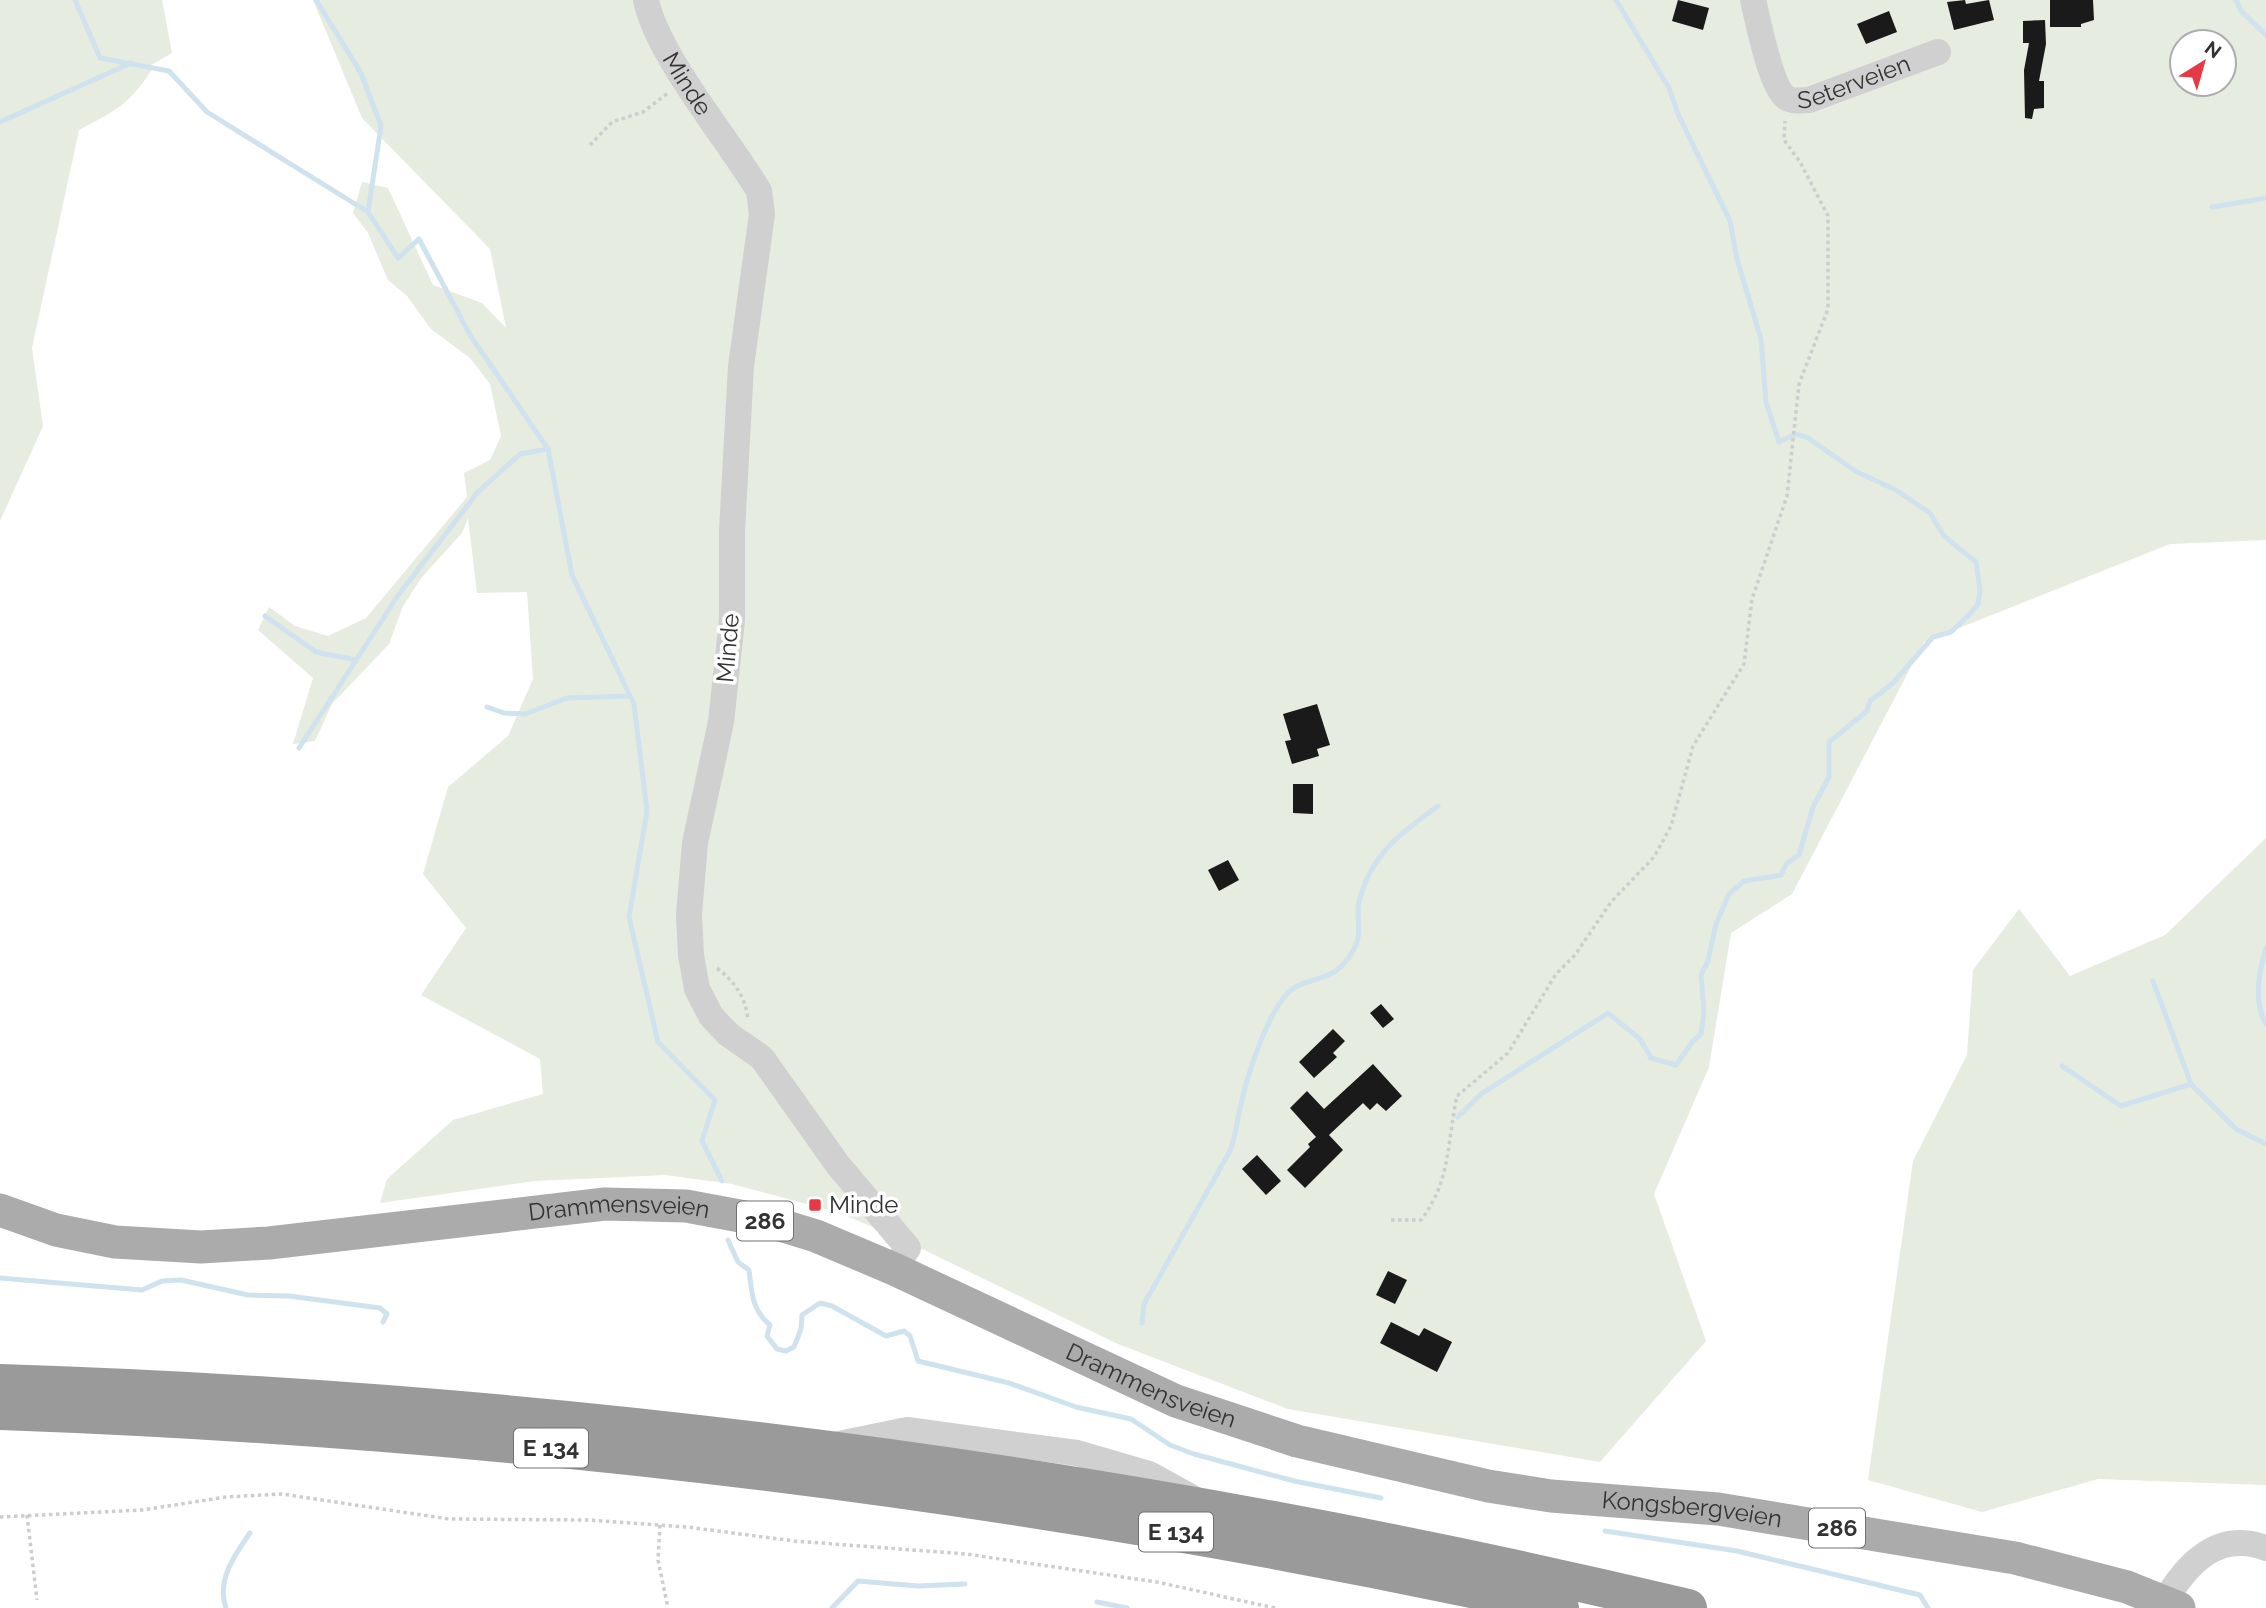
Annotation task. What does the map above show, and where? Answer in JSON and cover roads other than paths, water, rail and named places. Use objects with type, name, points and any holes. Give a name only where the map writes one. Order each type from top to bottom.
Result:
[{"type":"highway","name":"E 134","points":[[0,1383],[359,1402],[500,1414],[823,1450],[1036,1480],[1212,1510],[1426,1550],[1688,1608]]},
{"type":"highway","name":"E 134","points":[[0,1411],[386,1433],[811,1476],[1227,1541],[1560,1608]]},
{"type":"highway","name":"E 134","points":[[0,1430],[68,1414]]},
{"type":"main road","name":"Drammensveien","points":[[0,1210],[55,1230],[115,1242],[201,1247],[269,1242],[560,1208],[648,1203],[686,1206],[767,1221],[901,1259],[1023,1332],[1186,1405],[1297,1441],[1488,1486]]},
{"type":"main road","name":"Kongsbergveien","points":[[1488,1486],[1568,1498],[1718,1509],[1928,1542],[2077,1572],[2172,1605]]},
{"type":"street","name":"Minde","points":[[646,0],[649,14],[686,80],[759,191],[762,214],[741,366],[732,531],[732,620],[721,722],[695,843],[689,915],[691,955],[697,989],[711,1016],[762,1058],[779,1079],[901,1259]]},
{"type":"street","name":"Seterveien","points":[[1753,0],[1774,78],[1786,98],[1809,100],[1938,52]]},
{"type":"street","points":[[823,1450],[887,1432],[907,1430],[1077,1452],[1128,1466],[1168,1482],[1212,1510]]},
{"type":"street","points":[[2172,1605],[2188,1566],[2211,1549],[2247,1543],[2266,1548]]},
{"type":"waterway","points":[[75,0],[100,58],[169,71],[207,112],[368,212]]},
{"type":"waterway","points":[[316,0],[361,73],[381,126],[368,212],[398,258],[419,239],[470,335],[548,449],[572,575],[634,704],[647,811],[629,917],[658,1042],[715,1100],[702,1141],[722,1181]]},
{"type":"waterway","points":[[1458,1117],[1481,1094],[1608,1013],[1640,1039],[1651,1058],[1676,1065],[1701,1034],[1704,1013],[1701,975],[1708,961],[1716,924],[1729,894],[1744,881],[1781,875],[1787,863],[1799,855],[1813,807],[1829,777],[1829,742],[1867,711],[1870,701],[1893,683],[1933,637],[1951,632],[1969,615],[1978,604],[1980,590],[1976,562],[1944,536],[1930,513],[1896,490],[1857,472],[1808,438],[1796,434],[1779,442],[1766,402],[1761,339],[1737,259],[1730,221],[1678,114],[1669,88],[1616,0]]},
{"type":"waterway","points":[[2236,0],[2241,11],[2266,35]]},
{"type":"waterway","points":[[0,122],[131,63]]},
{"type":"waterway","points":[[2212,207],[2266,198]]},
{"type":"waterway","points":[[299,748],[399,594],[478,492],[520,454],[548,449]]},
{"type":"waterway","points":[[265,616],[316,652],[356,660]]},
{"type":"waterway","points":[[487,707],[504,713],[525,714],[567,698],[629,696]]},
{"type":"waterway","points":[[1142,1323],[1144,1304],[1230,1151],[1253,1063],[1264,1033],[1278,1007],[1293,988],[1330,974],[1348,959],[1358,940],[1359,902],[1371,871],[1399,836],[1438,806]]},
{"type":"waterway","points":[[2266,948],[2259,977],[2258,996],[2266,1024]]},
{"type":"waterway","points":[[2153,981],[2191,1084],[2236,1129],[2266,1144]]},
{"type":"waterway","points":[[2062,1066],[2121,1106],[2191,1084]]},
{"type":"waterway","points":[[728,1240],[738,1262],[749,1270],[756,1306],[770,1325],[767,1336],[777,1349],[786,1351],[794,1347],[801,1329],[802,1315],[820,1303],[832,1306],[886,1336],[904,1331],[910,1336],[918,1361],[1009,1383],[1076,1407],[1131,1419],[1170,1445],[1194,1454],[1294,1481],[1381,1498]]},
{"type":"waterway","points":[[0,1278],[142,1290],[162,1281],[181,1280],[248,1295],[289,1296],[380,1308],[387,1314],[383,1322]]},
{"type":"waterway","points":[[1605,1531],[1737,1551],[1920,1595],[1928,1608]]},
{"type":"waterway","points":[[226,1608],[223,1588],[225,1578],[233,1559],[250,1533]]},
{"type":"waterway","points":[[832,1608],[858,1581],[918,1586],[965,1584]]},
{"type":"waterway","points":[[1097,1602],[1127,1608]]},
{"type":"place","name":"Minde","points":[[815,1205]]}]
